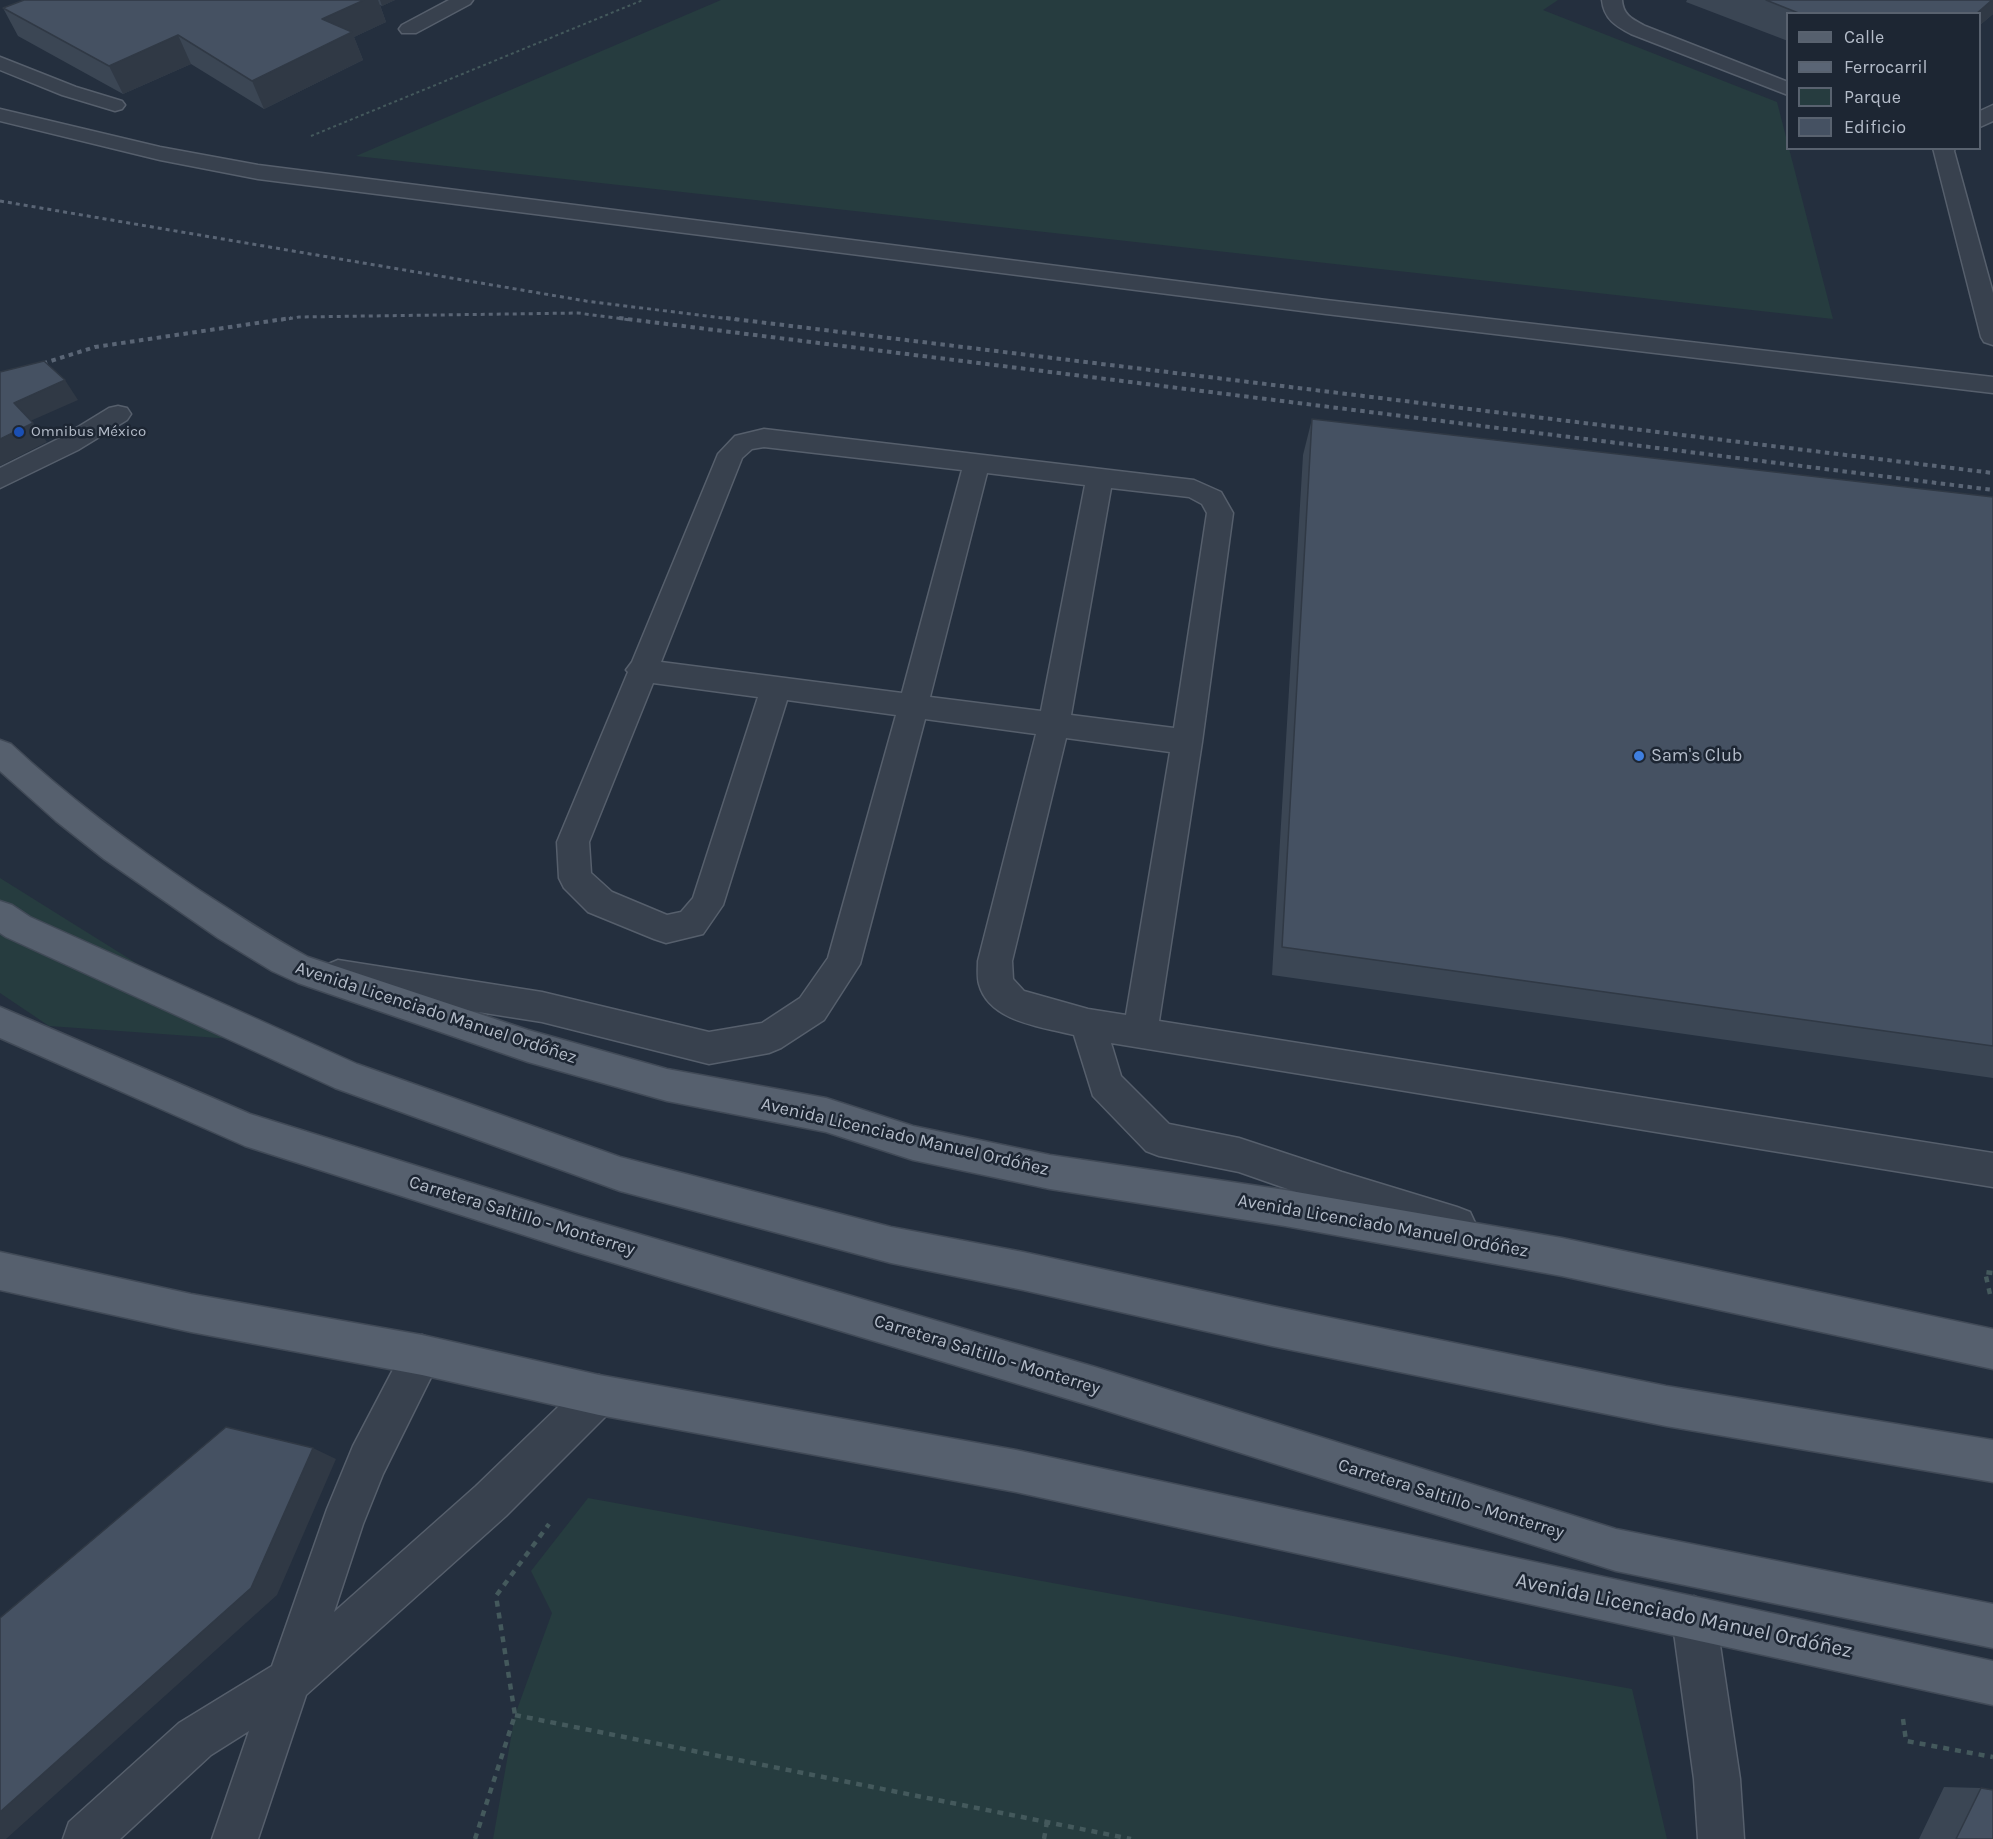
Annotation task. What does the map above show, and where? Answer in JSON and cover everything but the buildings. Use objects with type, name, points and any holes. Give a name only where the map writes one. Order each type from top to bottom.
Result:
[{"type":"main road","name":"Avenida Licenciado Manuel Ordóñez","points":[[0,752],[36,787],[147,873],[264,952],[298,968],[528,1046],[667,1085],[826,1115],[913,1143],[1050,1172],[1285,1208],[1562,1257],[1993,1349]]},
{"type":"main road","points":[[0,915],[18,927],[348,1077],[620,1174],[891,1245],[1272,1326],[1655,1403],[1993,1461]]},
{"type":"main road","name":"Carretera Saltillo - Monterrey","points":[[0,1022],[245,1128],[577,1234],[1095,1387],[1616,1550],[1993,1626]]},
{"type":"main road","name":"Avenida Licenciado Manuel Ordóñez","points":[[0,1270],[191,1313],[422,1355],[599,1395],[1016,1471],[1993,1683]]},
{"type":"lane","points":[[409,29],[463,0]]},
{"type":"lane","points":[[1612,0],[1613,11],[1622,21],[1638,30],[1786,88]]},
{"type":"lane","points":[[0,63],[115,105]]},
{"type":"lane","points":[[1981,120],[1993,111]]},
{"type":"lane","points":[[0,115],[112,144],[196,162],[258,172],[1302,304],[1993,385]]},
{"type":"lane","points":[[1942,150],[1993,337]]},
{"type":"lane","points":[[0,479],[69,444],[118,414]]},
{"type":"lane","points":[[776,688],[707,905],[691,924],[666,929],[600,902],[575,878],[573,842],[641,670],[731,454],[744,442],[764,438],[977,463],[1194,489],[1212,498],[1220,513],[1187,742],[1140,1033]]},
{"type":"lane","points":[[298,968],[542,1008],[709,1048],[769,1037],[812,1009],[843,964],[861,908],[977,463]]},
{"type":"lane","points":[[1100,478],[1054,724],[995,961],[996,984],[1013,1003],[1088,1024],[1140,1033],[1993,1170]]},
{"type":"lane","points":[[641,670],[1187,742]]},
{"type":"lane","points":[[1088,1024],[1106,1085],[1159,1139],[1239,1155],[1342,1191],[1562,1257]]},
{"type":"lane","points":[[235,1839],[342,1524],[368,1461],[422,1355]]},
{"type":"lane","points":[[86,1839],[195,1739],[289,1681],[490,1501],[599,1395]]},
{"type":"lane","points":[[1694,1618],[1717,1779],[1721,1839]]},
{"type":"path","points":[[258,172],[306,138],[643,0]]},
{"type":"path","points":[[1985,1272],[1993,1273]]},
{"type":"path","points":[[475,1839],[515,1715],[496,1596],[550,1522]]},
{"type":"path","points":[[515,1715],[1131,1839]]},
{"type":"path","points":[[1906,1741],[1993,1757]]},
{"type":"path","points":[[1044,1839],[1047,1822]]},
{"type":"green space","points":[[721,0],[1558,0],[1543,10],[1777,102],[1786,137],[1786,150],[1789,150],[1833,319],[356,156]]},
{"type":"green space","points":[[0,878],[261,1041],[49,1026],[0,993]]},
{"type":"green space","points":[[588,1498],[1632,1689],[1667,1839],[493,1839],[515,1715],[552,1613],[531,1571]]},
{"type":"railway","points":[[0,201],[586,301],[738,320]]},
{"type":"railway","points":[[281,320],[299,317],[578,313],[631,320]]},
{"type":"railway","points":[[0,377],[95,347],[291,318]]},
{"type":"railway","points":[[619,318],[1993,490]]},
{"type":"railway","points":[[726,318],[1993,473]]},
{"type":"place","name":"Omnibus México","points":[[19,432]]},
{"type":"place","name":"Sam's Club","points":[[1639,756]]}]
